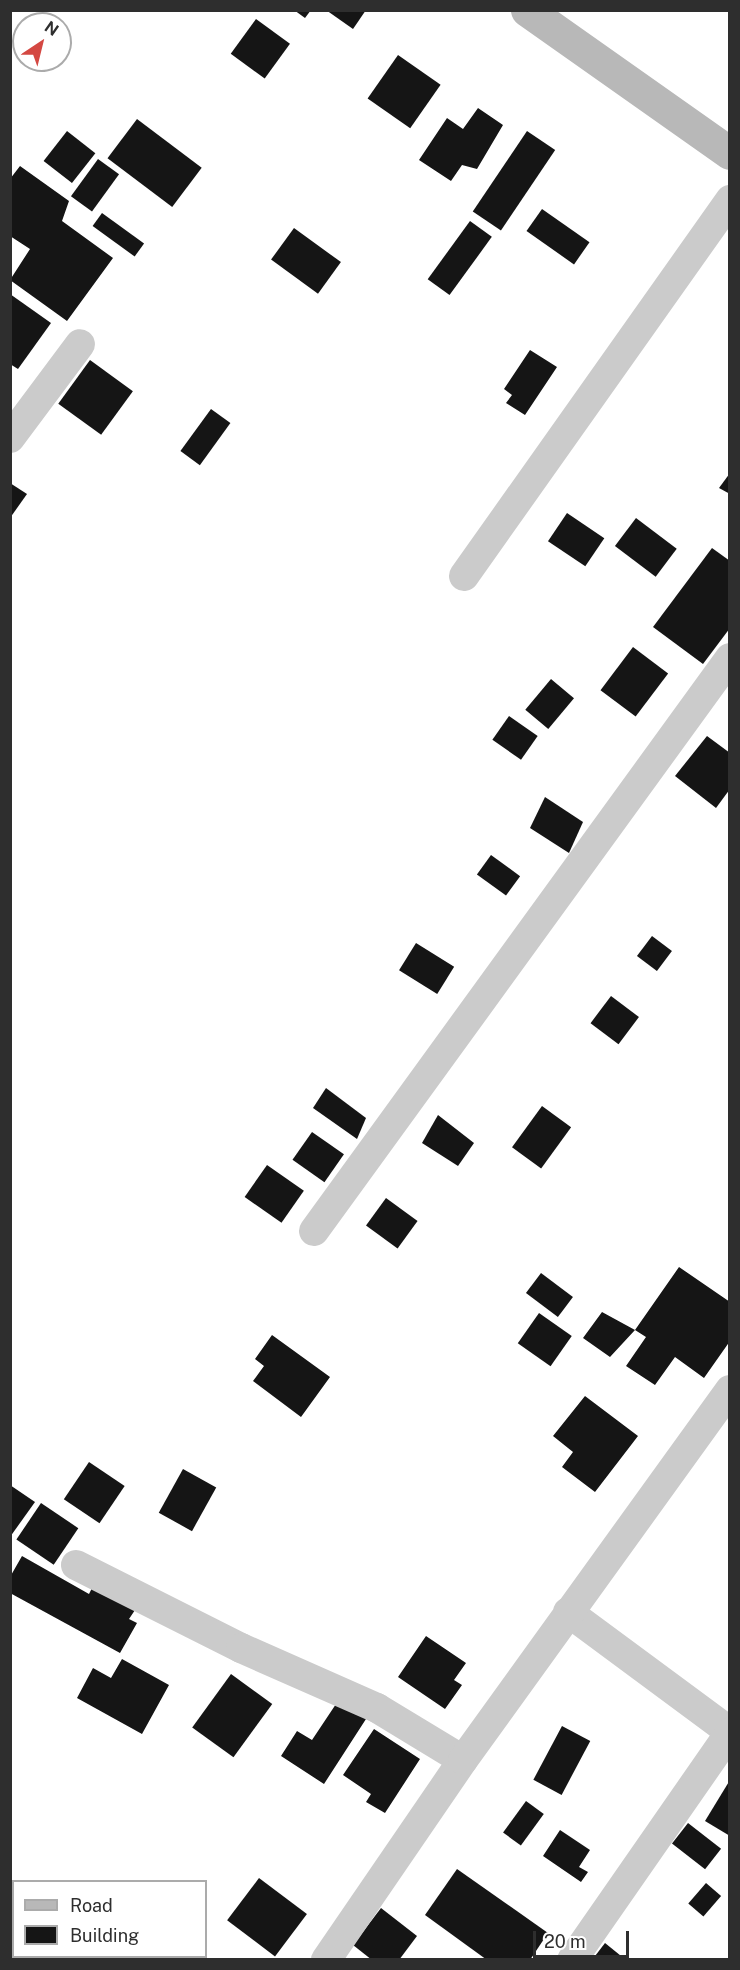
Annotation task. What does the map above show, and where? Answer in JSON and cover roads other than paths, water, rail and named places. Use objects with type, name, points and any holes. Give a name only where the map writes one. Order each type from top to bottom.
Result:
[{"type":"main road","points":[[527,10],[729,153]]},
{"type":"street","points":[[464,576],[729,200]]},
{"type":"street","points":[[10,438],[80,344]]},
{"type":"street","points":[[314,1231],[729,658]]},
{"type":"street","points":[[326,1959],[463,1760],[729,1390]]},
{"type":"street","points":[[76,1565],[242,1648],[377,1708],[463,1760]]},
{"type":"street","points":[[568,1612],[729,1732],[572,1959]]}]
